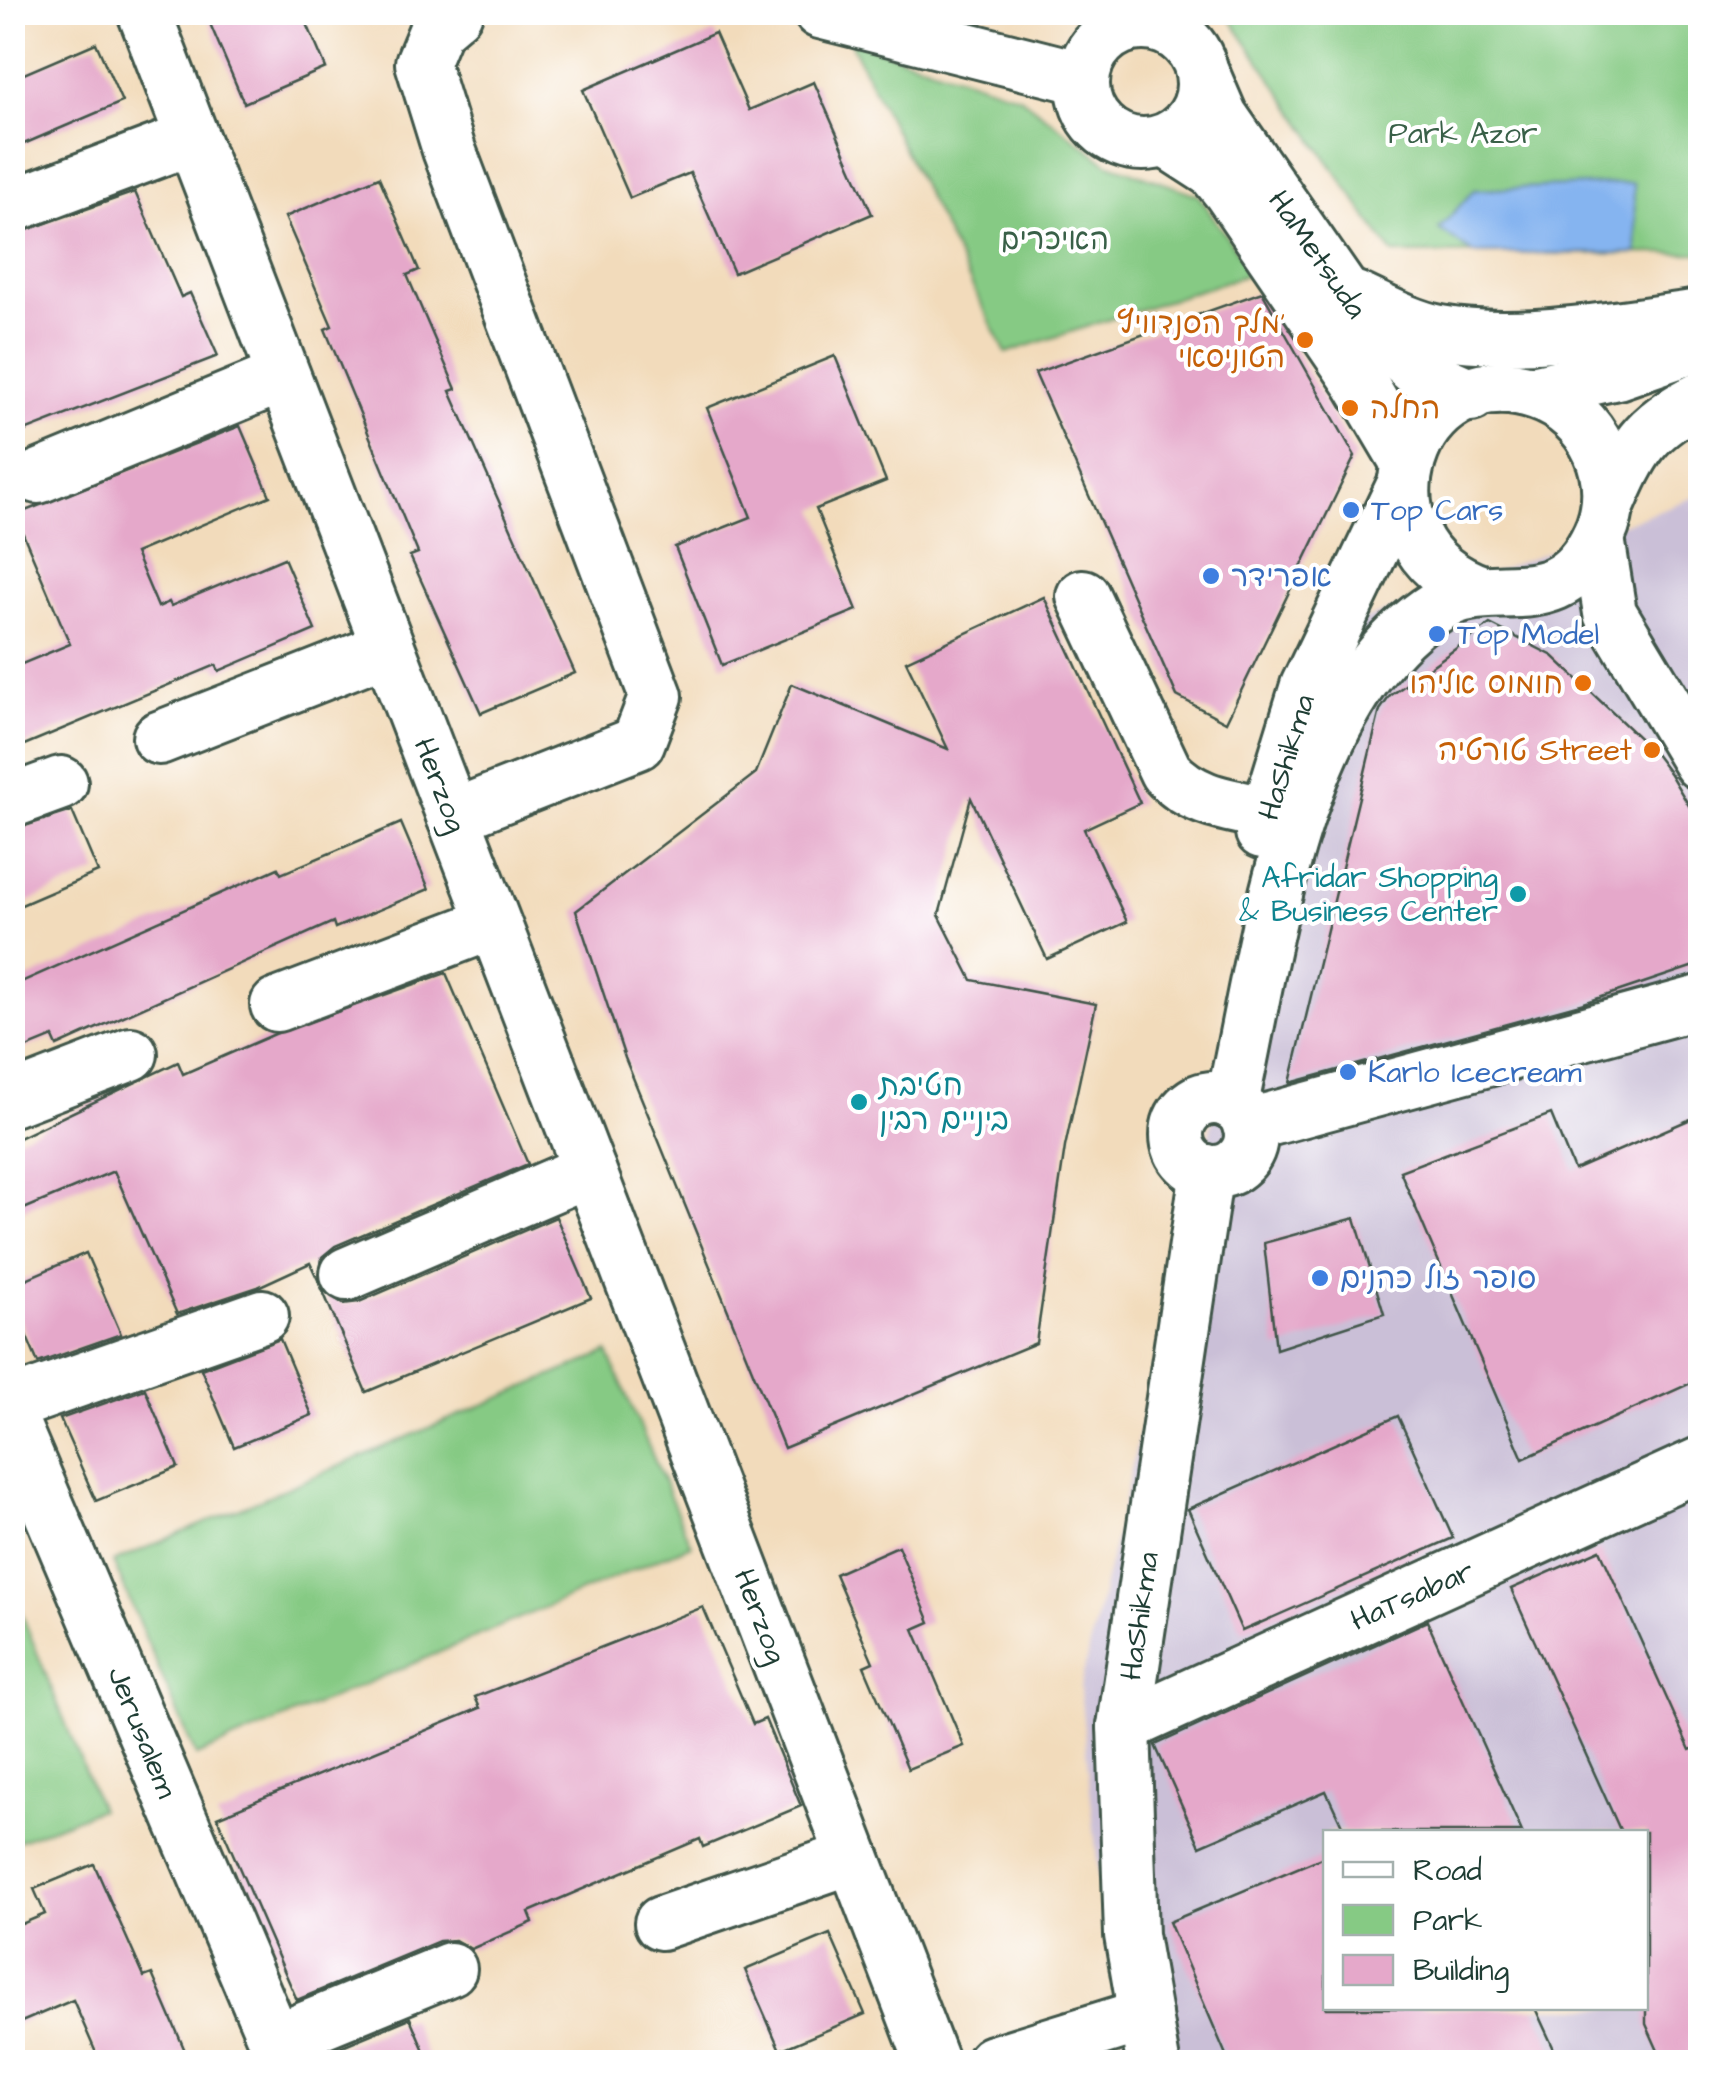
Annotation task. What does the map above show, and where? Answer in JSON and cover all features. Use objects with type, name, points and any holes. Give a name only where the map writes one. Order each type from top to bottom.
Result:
[{"type":"street","name":"Herzog","points":[[144,12],[932,2062]]},
{"type":"street","points":[[453,816],[638,743],[656,696],[456,168],[422,63],[436,29],[456,12]]},
{"type":"street","points":[[820,12],[1082,78]]},
{"type":"street","points":[[1141,18],[1181,37],[1195,54],[1203,74],[1196,114],[1166,141],[1146,146],[1106,133],[1088,108],[1082,78],[1088,58],[1100,40],[1141,18]]},
{"type":"street","name":"HaMetsuda","points":[[1203,74],[1221,116],[1388,349],[1418,372],[1471,394]]},
{"type":"street","points":[[12,206],[192,138]]},
{"type":"street","name":"HaMetsuda","points":[[1166,141],[1194,156],[1222,182],[1359,380],[1404,475]]},
{"type":"street","points":[[1344,292],[1405,322],[1440,332],[1483,336],[1700,316]]},
{"type":"street","points":[[1692,748],[1572,612],[1552,600],[1501,593],[1452,580],[1424,555],[1407,523],[1404,475],[1430,421],[1471,394],[1504,389],[1532,392],[1617,373],[1700,344]]},
{"type":"street","points":[[38,477],[283,376]]},
{"type":"street","points":[[1532,392],[1563,407],[1588,431],[1604,462],[1603,522],[1610,613],[1692,748]]},
{"type":"street","points":[[1501,593],[1566,575],[1603,522],[1640,440],[1668,414],[1700,399]]},
{"type":"street","name":"HaShikma","points":[[1149,2039],[1130,1935],[1124,1726],[1208,1171],[1220,1172],[1242,1160],[1248,1149],[1228,1109],[1266,813],[1308,686],[1404,475]]},
{"type":"street","name":"HaShikma","points":[[1228,1109],[1285,862],[1326,746],[1385,652],[1436,606],[1454,596],[1501,593]]},
{"type":"street","points":[[1083,596],[1166,772],[1180,788],[1204,799],[1266,813]]},
{"type":"street","points":[[159,738],[388,648]]},
{"type":"street","points":[[12,801],[61,782]]},
{"type":"street","points":[[276,1005],[493,922]]},
{"type":"street","points":[[1228,1109],[1700,1002]]},
{"type":"street","points":[[12,1100],[131,1054]]},
{"type":"street","points":[[347,1274],[589,1170]]},
{"type":"street","points":[[12,1404],[262,1316]]},
{"type":"street","name":"Jerusalem","points":[[12,1422],[279,2052],[450,1968]]},
{"type":"street","name":"HaTsabar","points":[[1124,1726],[1700,1464]]},
{"type":"street","points":[[661,1924],[853,1856]]},
{"type":"street","points":[[993,2062],[1149,2039]]},
{"type":"shaded area","points":[[1700,495],[1700,2062],[1128,2062],[1104,1930],[1080,1688],[1326,634]]},
{"type":"green space","name":"Park Azor","points":[[1226,13],[1700,13],[1700,253],[1393,254]]},
{"type":"green space","name":"האיכרים","points":[[849,40],[1019,96],[1107,163],[1198,195],[1252,273],[1006,353]]},
{"type":"green space","points":[[608,1352],[691,1545],[196,1756],[113,1562]]},
{"type":"green space","points":[[12,1590],[100,1809],[13,1843],[12,1843]]},
{"type":"water","points":[[1633,183],[1637,253],[1474,254],[1439,229],[1474,190]]},
{"type":"building","points":[[205,12],[302,12],[326,68],[244,103]]},
{"type":"building","points":[[715,33],[749,110],[814,82],[872,214],[734,273],[690,173],[630,198],[583,90]]},
{"type":"building","points":[[96,43],[122,102],[12,149],[12,79]]},
{"type":"building","points":[[379,177],[419,270],[407,275],[456,389],[450,391],[575,673],[481,713],[410,556],[418,553],[325,329],[332,326],[285,217]]},
{"type":"building","points":[[135,192],[181,297],[190,293],[218,356],[12,436],[12,235]]},
{"type":"building","name":"אפרידר","points":[[1262,292],[1355,456],[1226,722],[1177,696],[1035,373]]},
{"type":"building","points":[[835,356],[886,481],[816,509],[857,610],[722,665],[675,547],[751,517],[707,408]]},
{"type":"building","points":[[240,426],[270,496],[135,553],[158,607],[169,602],[171,606],[284,558],[315,630],[219,671],[216,665],[12,750],[12,668],[70,644],[15,515]]},
{"type":"building","name":"חטיבת ביניים רבין","points":[[1044,597],[1140,803],[1084,829],[1127,922],[1047,959],[971,798],[939,915],[972,980],[1096,1004],[1065,1147],[1036,1343],[784,1448],[625,1058],[576,911],[756,773],[792,684],[948,749],[906,661]]},
{"type":"building","name":"Afridar Shopping & Business Center","points":[[1490,624],[1553,656],[1652,750],[1670,774],[1700,824],[1700,964],[1584,1003],[1290,1083],[1380,710],[1390,696]]},
{"type":"building","points":[[72,811],[98,872],[12,909],[12,830]]},
{"type":"building","points":[[401,823],[429,889],[335,928],[333,922],[57,1046],[53,1037],[12,1054],[12,986],[278,868],[281,874]]},
{"type":"building","points":[[446,973],[528,1164],[335,1246],[322,1257],[319,1282],[310,1263],[258,1287],[177,1314],[114,1171],[12,1214],[12,1141],[178,1062],[183,1074],[275,1034]]},
{"type":"building","points":[[1551,1114],[1574,1170],[1700,1115],[1700,1379],[1523,1459],[1400,1171]]},
{"type":"building","points":[[556,1217],[591,1298],[366,1392],[322,1289],[343,1304],[359,1302]]},
{"type":"building","name":"סופר זול כהנים","points":[[1355,1218],[1384,1314],[1276,1349],[1264,1243]]},
{"type":"building","points":[[86,1253],[121,1334],[38,1363],[12,1302],[12,1285]]},
{"type":"building","points":[[280,1339],[312,1415],[234,1447],[201,1369]]},
{"type":"building","points":[[145,1389],[178,1467],[96,1501],[60,1419]]},
{"type":"building","points":[[1398,1416],[1453,1538],[1242,1631],[1188,1509]]},
{"type":"building","points":[[898,1546],[930,1622],[914,1629],[964,1746],[908,1769],[864,1666],[873,1662],[835,1574]]},
{"type":"building","points":[[1600,1550],[1690,1750],[1700,1746],[1700,2062],[1663,2062],[1646,2024],[1648,1830],[1620,1830],[1511,1589]]},
{"type":"building","points":[[703,1607],[753,1724],[765,1719],[801,1806],[703,1847],[700,1839],[529,1912],[533,1922],[471,1949],[455,1940],[439,1941],[297,2000],[217,1817],[480,1708],[475,1697]]},
{"type":"building","points":[[1427,1621],[1521,1830],[1344,1830],[1326,1791],[1200,1846],[1155,1745]]},
{"type":"building","points":[[1323,1857],[1323,2010],[1536,2010],[1560,2062],[1229,2062],[1169,1922]]},
{"type":"building","points":[[94,1864],[144,1977],[152,1974],[186,2053],[163,2062],[100,2062],[73,2000],[12,2026],[12,1928],[45,1914],[34,1889]]},
{"type":"building","points":[[830,1934],[865,2014],[780,2050],[745,1970]]},
{"type":"building","points":[[410,2018],[429,2062],[333,2062],[328,2052]]},
{"type":"place","name":"מלך הסנדוויץ' הטוניסאי","points":[[1305,340]]},
{"type":"place","name":"החלה","points":[[1350,408]]},
{"type":"place","name":"Top Cars","points":[[1351,510]]},
{"type":"place","name":"אפרידר","points":[[1211,576]]},
{"type":"place","name":"Top Model","points":[[1437,634]]},
{"type":"place","name":"חומוס אליהו","points":[[1583,683]]},
{"type":"place","name":"טורטיה Street","points":[[1652,750]]},
{"type":"place","name":"Afridar Shopping & Business Center","points":[[1518,894]]},
{"type":"place","name":"Karlo Icecream","points":[[1348,1072]]},
{"type":"place","name":"חטיבת ביניים רבין","points":[[859,1102]]},
{"type":"place","name":"סופר זול כהנים","points":[[1320,1278]]}]
